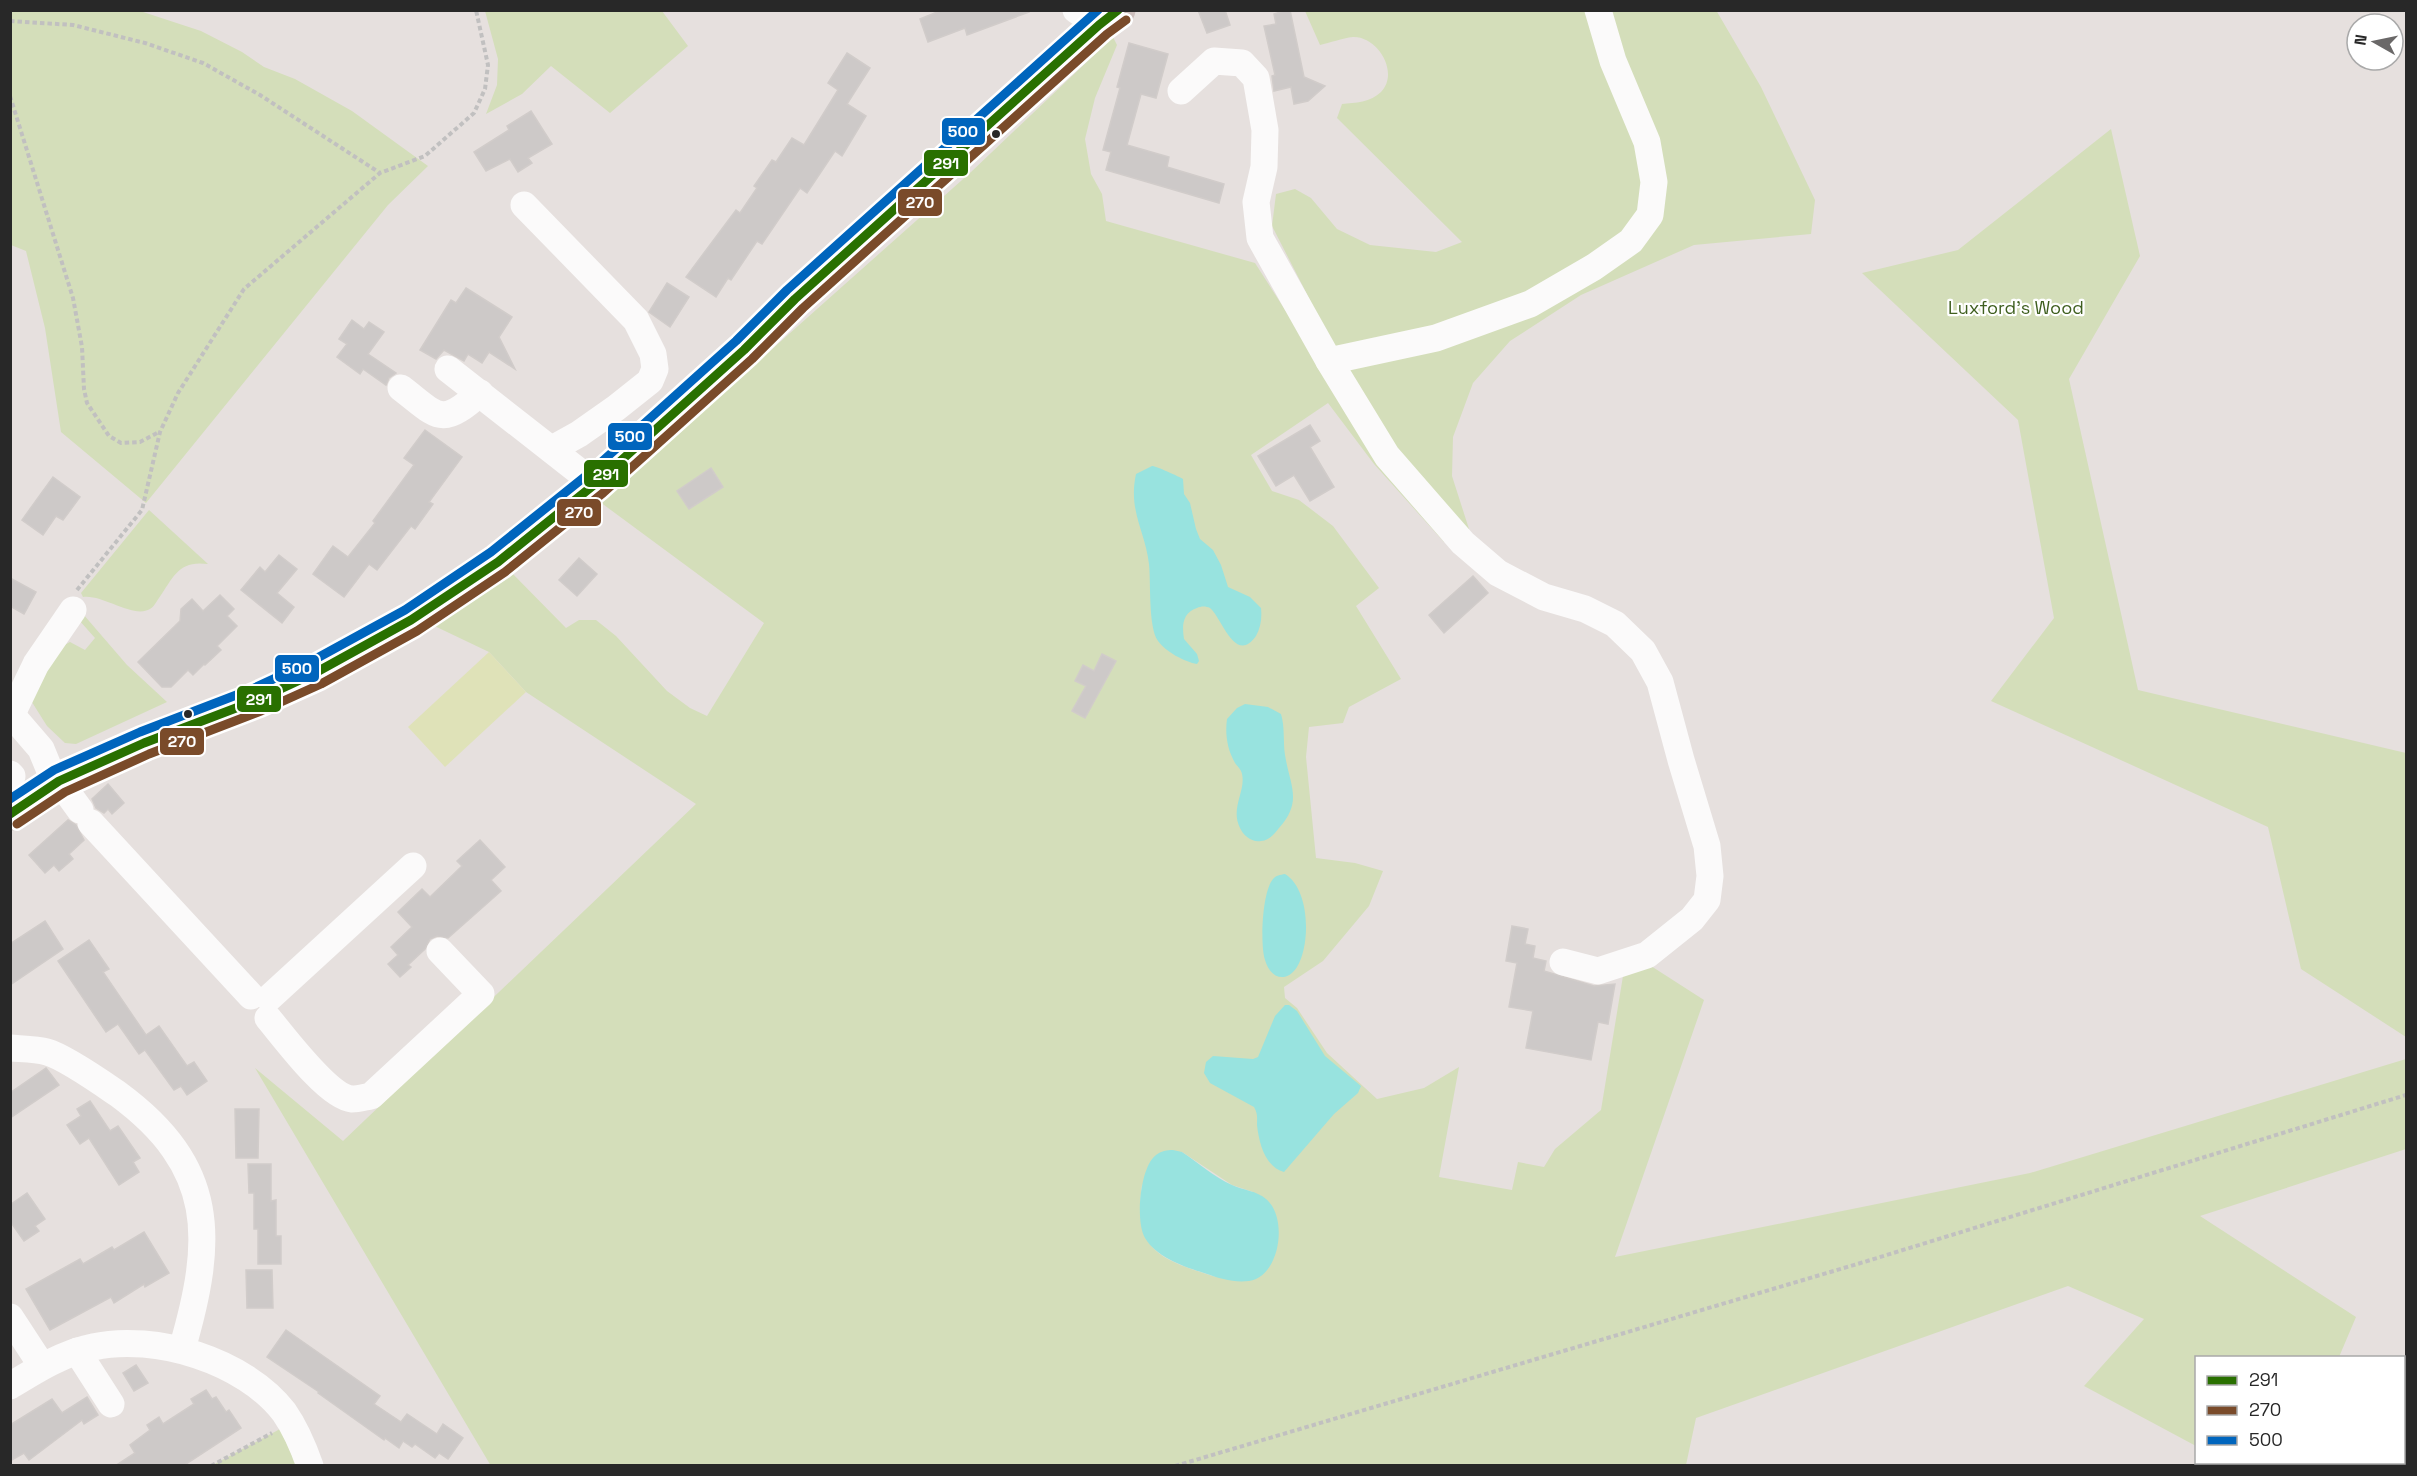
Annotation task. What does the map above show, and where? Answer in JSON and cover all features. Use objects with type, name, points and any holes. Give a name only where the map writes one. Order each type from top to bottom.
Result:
[{"type":"highway","points":[[10,814],[57,782],[144,743],[257,700],[315,673],[411,620],[498,562],[595,484],[744,350],[795,299],[968,146],[1093,14]]},
{"type":"street","points":[[1329,361],[1436,338],[1530,304],[1594,267],[1631,242],[1650,215],[1654,182],[1647,142],[1613,61],[1598,10]]},
{"type":"street","points":[[1181,91],[1214,61],[1242,63],[1256,78],[1265,130],[1264,167],[1257,202],[1260,238],[1329,361],[1387,456],[1462,543],[1498,573],[1544,597],[1585,609],[1615,624],[1643,651],[1660,682],[1707,846],[1710,876],[1707,900],[1692,919],[1647,955],[1598,971],[1563,962]]},
{"type":"street","points":[[524,205],[636,320],[653,354],[655,369],[650,381],[616,408],[579,434],[552,449]]},
{"type":"street","points":[[448,369],[595,484]]},
{"type":"street","points":[[401,388],[434,413],[446,416],[455,413],[480,393]]},
{"type":"street","points":[[73,623],[36,664],[11,716],[41,749],[57,782],[86,817],[262,1004],[320,1079],[340,1095],[351,1099],[371,1096],[481,994],[440,951]]},
{"type":"street","points":[[262,1004],[413,866]]},
{"type":"street","points":[[10,1048],[48,1052],[100,1081],[139,1110],[176,1149],[197,1190],[203,1239],[194,1310],[183,1349]]},
{"type":"street","points":[[10,1317],[42,1366]]},
{"type":"street","points":[[10,1386],[42,1366],[94,1346],[149,1345],[183,1349],[218,1362],[253,1383],[283,1411],[300,1437],[310,1466]]},
{"type":"street","points":[[77,1351],[111,1404]]},
{"type":"path","points":[[73,623],[72,596],[142,510],[160,432],[178,393],[244,289],[380,173],[425,156],[474,113],[485,89],[488,65],[476,10]]},
{"type":"path","points":[[10,21],[73,25],[145,43],[203,63],[260,95],[380,173]]},
{"type":"path","points":[[10,96],[73,298],[82,347],[87,403],[109,436],[121,443],[140,442],[160,432]]},
{"type":"path","points":[[1175,1466],[1864,1262],[2406,1095]]},
{"type":"path","points":[[210,1466],[291,1423]]},
{"type":"green space","points":[[1716,10],[1761,87],[1815,200],[1811,234],[1694,245],[1581,295],[1510,341],[1473,383],[1453,437],[1452,476],[1469,529],[1444,542],[1374,464],[1328,403],[1251,455],[1272,491],[1299,500],[1333,526],[1379,588],[1356,606],[1401,679],[1349,707],[1343,723],[1309,727],[1306,757],[1316,858],[1355,863],[1383,871],[1369,906],[1323,961],[1284,987],[1285,998],[1297,1008],[1327,1053],[1377,1099],[1424,1088],[1459,1067],[1439,1177],[1512,1190],[1518,1162],[1544,1167],[1555,1149],[1601,1110],[1623,976],[1651,966],[1704,1000],[1615,1257],[2030,1173],[2406,1059],[2406,1149],[2200,1216],[2356,1317],[2339,1356],[2195,1356],[2195,1445],[2084,1386],[2144,1319],[2068,1286],[1696,1418],[1686,1465],[491,1466],[255,1068],[343,1141],[696,804],[526,692],[489,652],[424,621],[507,568],[566,628],[579,620],[596,620],[616,636],[667,691],[690,708],[707,716],[764,623],[600,502],[971,172],[1113,37],[1117,45],[1095,98],[1085,139],[1091,174],[1102,194],[1106,221],[1255,263],[1289,316],[1311,302],[1272,226],[1276,194],[1295,189],[1311,198],[1337,229],[1370,245],[1436,252],[1462,242],[1337,118],[1342,104],[1368,100],[1381,92],[1388,75],[1383,57],[1370,42],[1362,38],[1353,37],[1320,45],[1305,11]],"holes":[[[1182,1152],[1232,1185],[1253,1192],[1216,1277],[1166,1258],[1147,1239],[1142,1225],[1140,1207],[1142,1185]]]},
{"type":"green space","points":[[10,11],[140,11],[201,31],[242,52],[264,67],[295,79],[352,111],[428,166],[388,205],[146,503],[61,432],[45,328],[26,251],[11,245]]},
{"type":"green space","points":[[485,11],[662,11],[688,46],[610,113],[551,66],[522,94],[486,114],[497,85],[498,59]]},
{"type":"green space","name":"Luxford's Wood","points":[[2111,129],[2140,256],[2069,379],[2138,690],[2406,753],[2406,1037],[2301,969],[2268,827],[1991,701],[2054,618],[2018,420],[1862,273],[1958,250]]},
{"type":"green space","points":[[149,510],[208,564],[198,563],[178,571],[153,607],[143,611],[127,609],[100,599],[83,597],[81,593]]},
{"type":"green space","points":[[83,614],[127,665],[167,702],[76,744],[65,743],[47,726],[30,699],[56,652],[70,642],[85,650],[95,638],[79,620]]},
{"type":"green space","points":[[489,652],[526,692],[445,767],[408,727]]},
{"type":"green space","points":[[280,1429],[297,1466],[211,1466]]},
{"type":"water","points":[[1152,466],[1183,479],[1184,494],[1190,503],[1200,539],[1213,550],[1228,587],[1250,597],[1261,608],[1261,622],[1256,636],[1248,644],[1242,645],[1229,636],[1210,608],[1200,607],[1188,613],[1183,625],[1184,639],[1197,654],[1199,661],[1197,664],[1181,659],[1166,649],[1158,641],[1153,626],[1149,564],[1134,499],[1136,474]]},
{"type":"water","points":[[1245,704],[1268,707],[1281,714],[1285,755],[1293,793],[1291,810],[1286,818],[1272,836],[1261,841],[1251,840],[1246,836],[1237,821],[1237,807],[1243,780],[1240,769],[1228,747],[1227,719],[1237,708]]},
{"type":"water","points":[[1285,874],[1293,881],[1299,892],[1306,918],[1306,931],[1302,957],[1297,967],[1288,976],[1279,977],[1274,975],[1267,966],[1263,953],[1262,931],[1264,906],[1269,886],[1275,877]]},
{"type":"water","points":[[1285,1005],[1297,1011],[1325,1056],[1361,1086],[1358,1093],[1334,1114],[1284,1172],[1272,1165],[1264,1153],[1259,1139],[1257,1114],[1254,1107],[1210,1083],[1204,1073],[1206,1062],[1213,1056],[1253,1059],[1258,1057],[1275,1016]]},
{"type":"water","points":[[1173,1150],[1182,1152],[1225,1182],[1262,1196],[1273,1207],[1279,1229],[1276,1253],[1271,1264],[1256,1279],[1231,1281],[1190,1268],[1164,1256],[1145,1238],[1140,1220],[1140,1207],[1146,1171],[1156,1155]]},
{"type":"building","points":[[942,10],[1028,10],[1029,12],[967,35],[965,28],[928,42],[920,19]]},
{"type":"building","points":[[1198,10],[1225,10],[1230,25],[1207,33]]},
{"type":"building","points":[[1290,10],[1304,77],[1325,86],[1308,101],[1294,104],[1291,87],[1274,91],[1272,76],[1275,75],[1264,26],[1276,24],[1274,14]]},
{"type":"building","points":[[1129,43],[1168,54],[1156,98],[1141,94],[1127,145],[1169,157],[1167,167],[1224,184],[1219,203],[1106,170],[1111,152],[1103,150],[1120,88],[1117,87]]},
{"type":"building","points":[[847,53],[870,68],[847,104],[866,116],[842,156],[835,151],[807,193],[800,188],[762,244],[757,241],[731,280],[728,278],[716,297],[686,277],[736,210],[740,213],[757,188],[754,186],[772,160],[776,162],[792,138],[804,145],[838,90],[828,83]]},
{"type":"building","points":[[531,111],[552,144],[528,158],[532,163],[518,172],[510,159],[486,171],[474,152],[509,130],[507,126]]},
{"type":"building","points":[[667,283],[689,297],[670,327],[649,312]]},
{"type":"building","points":[[466,288],[512,317],[499,337],[515,369],[489,352],[482,363],[468,354],[464,361],[444,350],[436,359],[420,350],[451,300],[456,303]]},
{"type":"building","points":[[352,320],[364,329],[369,322],[384,332],[368,354],[396,373],[389,378],[386,385],[363,369],[360,374],[337,357],[347,344],[339,339]]},
{"type":"building","points":[[1310,425],[1320,441],[1310,447],[1334,487],[1310,501],[1294,475],[1276,486],[1258,456]]},
{"type":"building","points":[[425,430],[462,457],[429,502],[433,504],[415,529],[411,526],[377,570],[369,564],[344,597],[313,574],[333,546],[348,557],[375,523],[373,521],[414,465],[404,458]]},
{"type":"building","points":[[711,468],[723,487],[689,509],[677,491]]},
{"type":"building","points":[[53,477],[80,497],[63,520],[56,516],[43,535],[22,520]]},
{"type":"building","points":[[279,555],[297,569],[277,593],[294,607],[282,623],[241,590],[260,567],[265,572]]},
{"type":"building","points":[[579,558],[597,574],[577,596],[559,580]]},
{"type":"building","points":[[1473,576],[1488,593],[1444,633],[1429,615]]},
{"type":"building","points":[[10,578],[36,592],[24,614],[10,606]]},
{"type":"building","points":[[220,595],[234,609],[227,616],[237,626],[217,646],[221,650],[193,675],[188,670],[171,687],[162,687],[138,662],[180,621],[181,609],[192,599],[203,611]]},
{"type":"building","points":[[1102,654],[1116,661],[1085,718],[1072,711],[1086,686],[1075,681],[1083,665],[1094,671]]},
{"type":"building","points":[[108,784],[124,803],[112,814],[108,809],[104,813],[96,808],[92,799]]},
{"type":"building","points":[[68,820],[76,825],[84,840],[69,854],[73,859],[59,871],[54,865],[45,873],[29,855]]},
{"type":"building","points":[[480,840],[505,867],[491,880],[501,891],[448,938],[437,936],[430,939],[425,949],[408,965],[411,967],[400,977],[388,964],[398,955],[391,947],[412,927],[398,912],[422,889],[430,897],[462,866],[457,861]]},
{"type":"building","points":[[45,921],[63,949],[10,985],[10,944]]},
{"type":"building","points":[[1512,926],[1528,929],[1525,944],[1535,946],[1533,958],[1546,961],[1544,971],[1594,986],[1615,984],[1608,1024],[1598,1022],[1591,1060],[1526,1048],[1533,1011],[1509,1007],[1517,963],[1506,961]]},
{"type":"building","points":[[89,940],[109,969],[103,972],[146,1035],[159,1026],[187,1066],[194,1062],[207,1081],[187,1095],[181,1086],[174,1090],[145,1050],[139,1054],[118,1024],[106,1032],[58,961]]},
{"type":"building","points":[[46,1068],[59,1085],[10,1118],[10,1093]]},
{"type":"building","points":[[90,1101],[110,1131],[118,1126],[140,1158],[133,1162],[139,1172],[119,1185],[89,1138],[80,1144],[67,1125],[81,1116],[77,1109]]},
{"type":"building","points":[[235,1109],[259,1109],[258,1158],[236,1158]]},
{"type":"building","points":[[248,1164],[271,1164],[271,1201],[276,1200],[276,1236],[281,1236],[281,1264],[258,1264],[258,1229],[254,1229],[254,1193],[249,1193]]},
{"type":"building","points":[[27,1193],[45,1219],[35,1226],[39,1231],[24,1241],[10,1221],[10,1205]]},
{"type":"building","points":[[144,1232],[169,1273],[145,1287],[144,1284],[114,1303],[111,1297],[50,1330],[26,1289],[80,1259],[83,1264],[112,1247],[114,1250]]},
{"type":"building","points":[[246,1270],[272,1270],[273,1308],[247,1308]]},
{"type":"building","points":[[286,1330],[380,1396],[374,1404],[401,1422],[407,1414],[437,1434],[443,1424],[463,1438],[448,1459],[439,1453],[435,1458],[415,1444],[412,1447],[403,1441],[399,1448],[385,1438],[384,1440],[267,1357]]},
{"type":"building","points":[[136,1365],[148,1383],[134,1391],[123,1373]]},
{"type":"building","points":[[206,1390],[212,1399],[216,1397],[226,1412],[229,1410],[241,1428],[183,1466],[115,1466],[135,1453],[130,1445],[150,1430],[147,1425],[159,1417],[163,1424],[194,1404],[191,1399]]},
{"type":"building","points":[[87,1397],[98,1415],[84,1424],[82,1420],[29,1460],[24,1453],[10,1461],[10,1425],[52,1399],[62,1413]]},
{"type":"transit line","name":"500","points":[[10,799],[54,770],[140,732],[252,689],[310,662],[405,610],[491,552],[587,475],[736,341],[787,290],[1098,10]]},
{"type":"transit line","name":"291","points":[[10,814],[59,781],[144,743],[257,700],[315,673],[411,620],[498,562],[595,484],[744,350],[795,299],[1118,10]]},
{"type":"transit line","name":"270","points":[[17,824],[65,792],[149,754],[261,711],[321,684],[417,631],[505,572],[603,493],[752,359],[803,308],[1107,34],[1126,20]]}]
